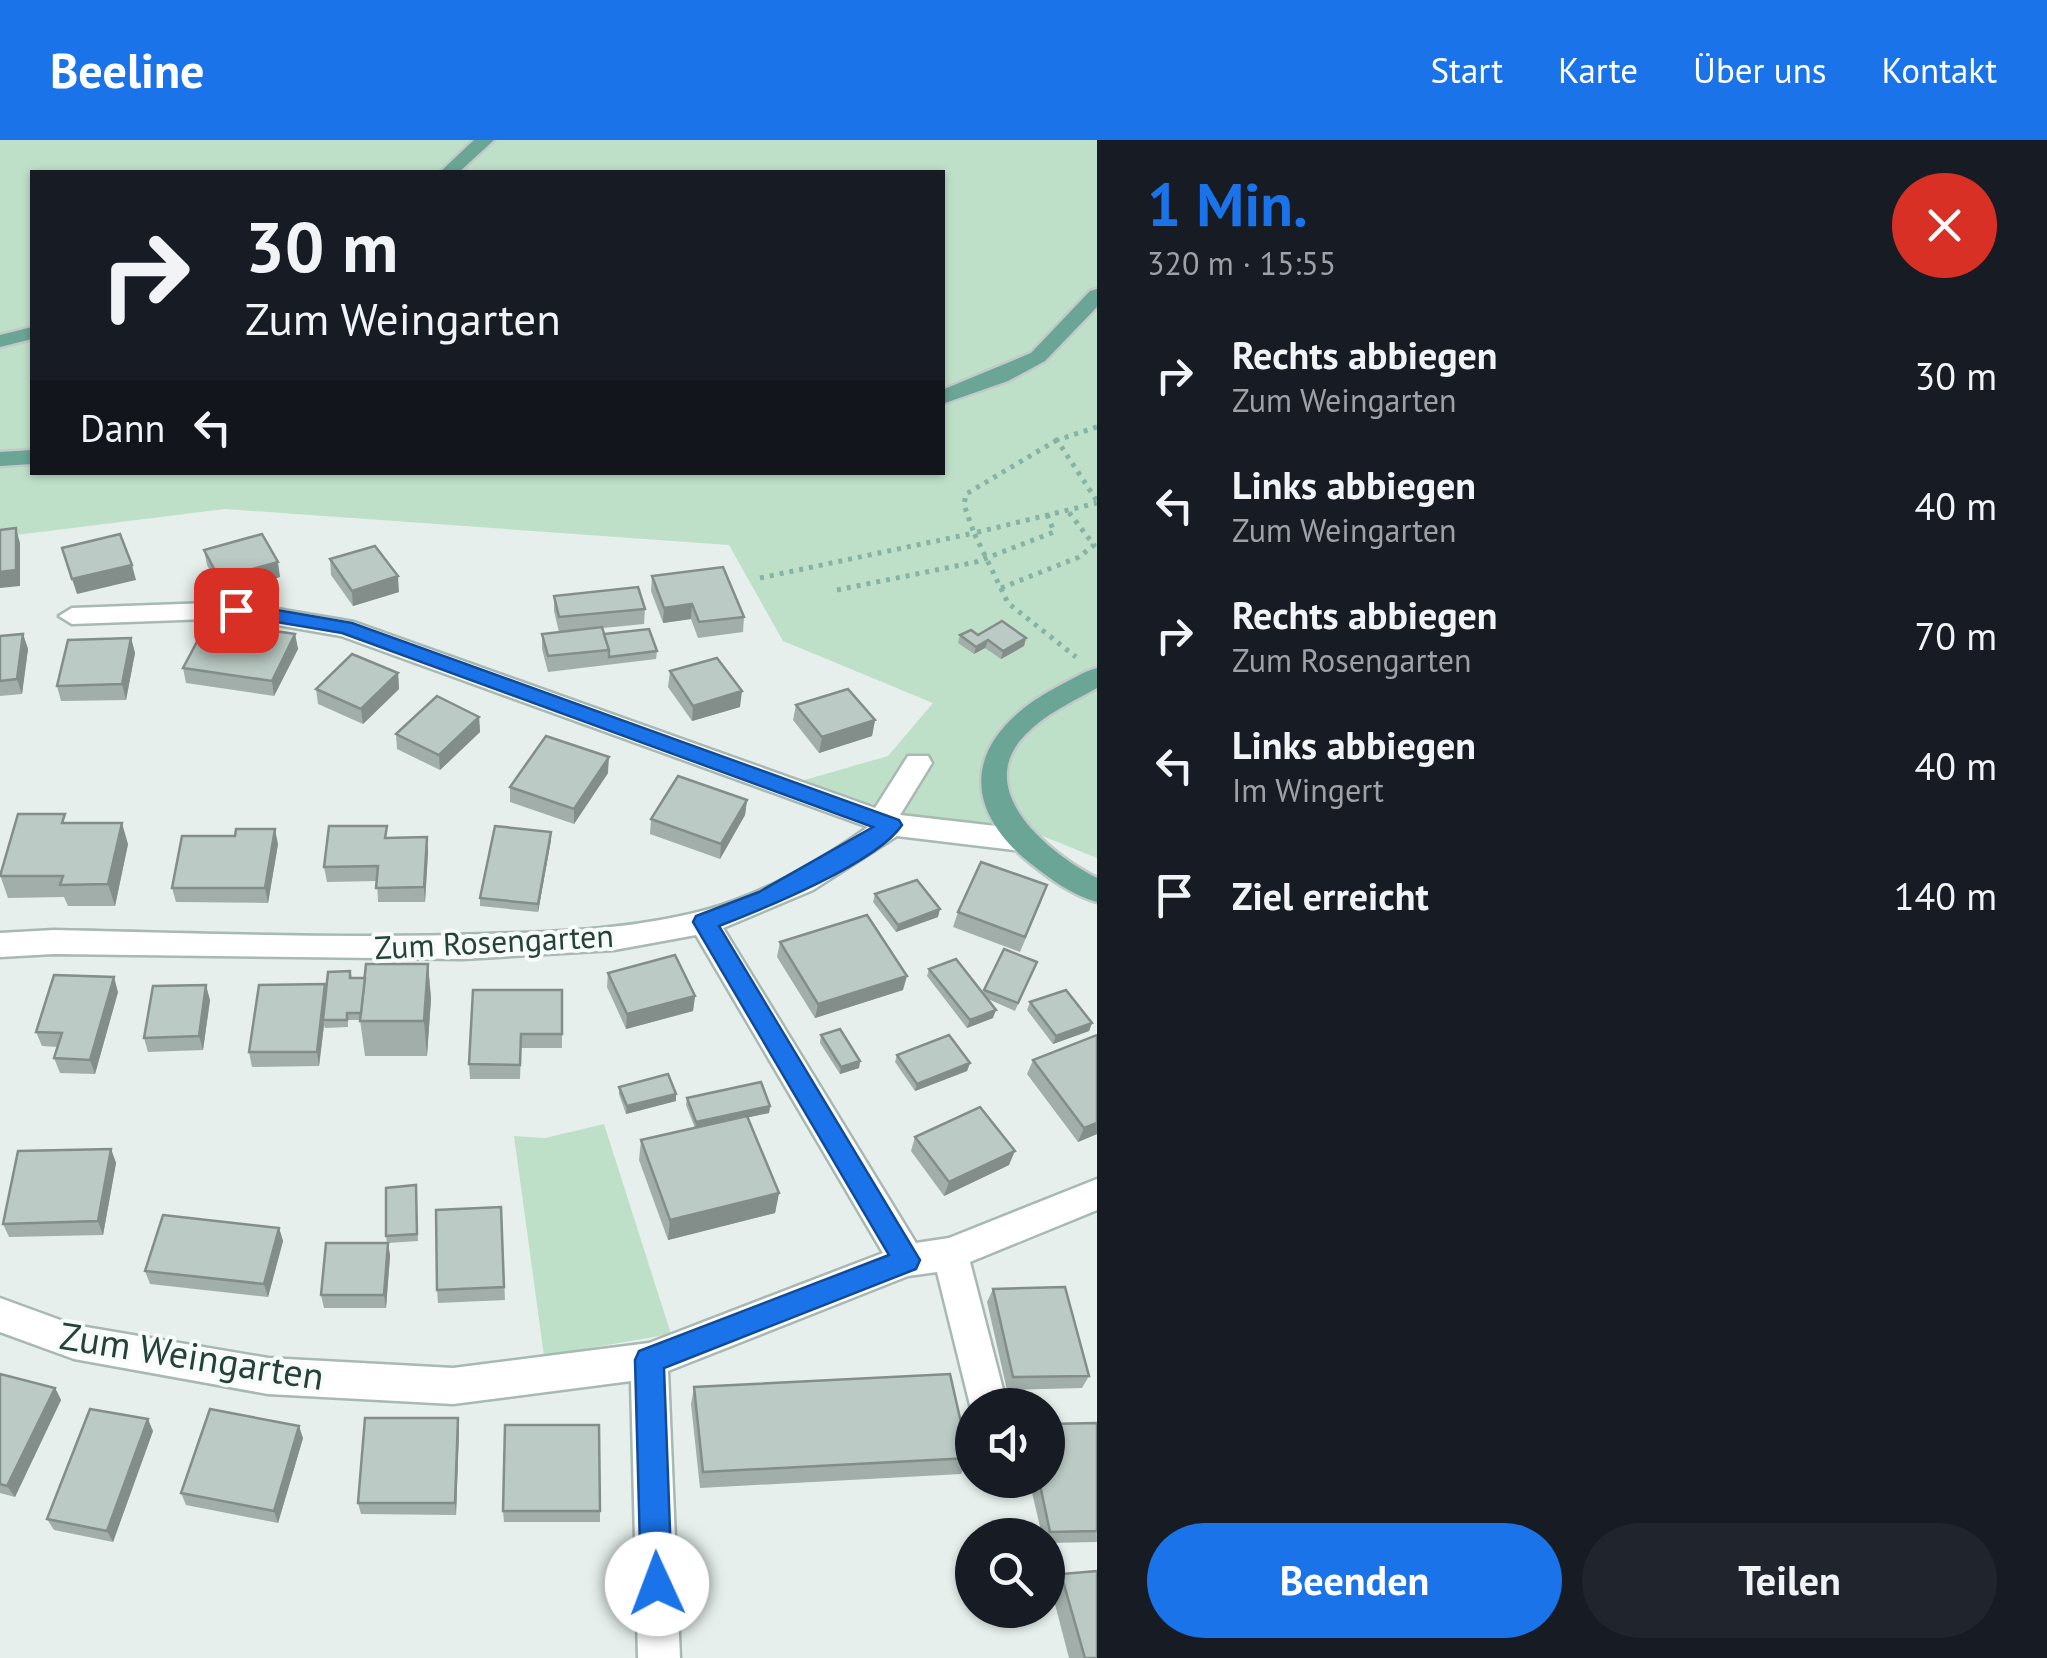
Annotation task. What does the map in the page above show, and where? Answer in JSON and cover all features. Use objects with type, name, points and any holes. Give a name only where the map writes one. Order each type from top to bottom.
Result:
[{"type":"main road","points":[[452,170],[485,140]]},
{"type":"main road","points":[[945,397],[1000,376],[1038,356],[1097,295]]},
{"type":"main road","points":[[0,342],[30,334]]},
{"type":"main road","points":[[0,459],[30,457]]},
{"type":"main road","points":[[1089,669],[1022,723],[1000,751],[995,784],[1000,804],[1040,859],[1097,891]]},
{"type":"street","points":[[72,616],[236,610],[345,628],[887,823],[1023,840]]},
{"type":"street","points":[[887,823],[918,763]]},
{"type":"street","name":"Zum Rosengarten","points":[[0,945],[54,942],[407,948],[582,944],[704,922],[767,898],[862,846],[887,823]]},
{"type":"street","points":[[704,922],[906,1260]]},
{"type":"street","name":"Zum Weingarten","points":[[0,1315],[74,1342],[268,1376],[452,1386],[649,1360],[906,1260],[950,1254],[1097,1194]]},
{"type":"street","points":[[950,1254],[984,1388]]},
{"type":"street","points":[[649,1360],[660,1658]]},
{"type":"path","points":[[1089,669],[1008,603],[974,534],[964,504],[966,494],[1057,440],[1097,426]]},
{"type":"path","points":[[760,578],[974,534],[1097,502],[1057,440]]},
{"type":"path","points":[[1000,588],[1079,557],[1094,546],[1066,510]]},
{"type":"path","points":[[837,590],[986,559],[1054,532],[1048,514]]},
{"type":"green space","points":[[0,140],[1097,140],[1097,858],[1008,822],[969,824],[884,811],[794,783],[888,756],[933,703],[783,641],[729,545],[225,509],[0,537]]},
{"type":"green space","points":[[604,1124],[671,1334],[544,1356],[514,1136],[545,1138]]},
{"type":"building","points":[[16,528],[16,570],[0,572],[0,530]]},
{"type":"building","points":[[120,534],[132,565],[72,579],[62,548]]},
{"type":"building","points":[[262,534],[278,562],[219,578],[204,550]]},
{"type":"building","points":[[375,546],[398,576],[352,591],[330,559]]},
{"type":"building","points":[[723,567],[744,617],[699,622],[692,604],[664,608],[652,576]]},
{"type":"building","points":[[638,587],[645,609],[559,617],[554,596]]},
{"type":"building","points":[[208,621],[295,634],[272,681],[183,668]]},
{"type":"building","points":[[1002,621],[1026,638],[1003,651],[988,640],[976,647],[960,635],[971,630],[978,635]]},
{"type":"building","points":[[602,627],[609,650],[548,656],[542,634]]},
{"type":"building","points":[[649,629],[657,651],[609,657],[604,634]]},
{"type":"building","points":[[23,634],[17,679],[0,681],[0,636]]},
{"type":"building","points":[[131,638],[122,684],[57,686],[68,640]]},
{"type":"building","points":[[352,654],[398,673],[361,709],[316,689]]},
{"type":"building","points":[[717,658],[742,691],[693,706],[670,671]]},
{"type":"building","points":[[848,689],[875,720],[822,737],[796,705]]},
{"type":"building","points":[[437,696],[479,717],[439,755],[396,734]]},
{"type":"building","points":[[546,736],[609,757],[574,809],[510,787]]},
{"type":"building","points":[[678,776],[747,800],[721,844],[651,819]]},
{"type":"building","points":[[18,814],[65,814],[62,823],[122,823],[108,884],[60,885],[63,876],[0,876]]},
{"type":"building","points":[[329,826],[387,826],[385,838],[427,837],[424,887],[376,888],[378,866],[324,867]]},
{"type":"building","points":[[495,826],[551,832],[538,904],[480,898]]},
{"type":"building","points":[[236,829],[275,829],[265,888],[172,888],[182,836],[235,836]]},
{"type":"building","points":[[981,862],[1047,885],[1025,937],[958,912]]},
{"type":"building","points":[[917,880],[940,909],[898,925],[875,894]]},
{"type":"building","points":[[867,915],[907,976],[818,1004],[780,942]]},
{"type":"building","points":[[1004,949],[1037,962],[1018,1003],[984,990]]},
{"type":"building","points":[[675,955],[695,996],[627,1014],[608,973]]},
{"type":"building","points":[[956,959],[996,1010],[970,1020],[929,969]]},
{"type":"building","points":[[366,964],[428,964],[424,1021],[360,1021]]},
{"type":"building","points":[[350,971],[350,978],[365,978],[361,1013],[347,1013],[347,1020],[323,1020],[328,972]]},
{"type":"building","points":[[54,975],[114,977],[90,1060],[54,1058],[62,1033],[36,1032]]},
{"type":"building","points":[[325,984],[317,1052],[249,1052],[259,985]]},
{"type":"building","points":[[206,985],[199,1036],[144,1038],[153,986]]},
{"type":"building","points":[[473,990],[562,990],[562,1034],[521,1034],[520,1065],[469,1064]]},
{"type":"building","points":[[1066,990],[1092,1023],[1056,1036],[1030,1002]]},
{"type":"building","points":[[840,1029],[860,1061],[841,1067],[821,1035]]},
{"type":"building","points":[[949,1035],[970,1063],[917,1084],[897,1055]]},
{"type":"building","points":[[1097,1035],[1097,1123],[1084,1128],[1033,1060]]},
{"type":"building","points":[[668,1074],[676,1094],[627,1106],[619,1087]]},
{"type":"building","points":[[761,1082],[770,1106],[696,1122],[687,1098]]},
{"type":"building","points":[[980,1107],[1015,1151],[949,1182],[915,1137]]},
{"type":"building","points":[[747,1116],[779,1193],[670,1220],[641,1140]]},
{"type":"building","points":[[111,1149],[98,1221],[3,1224],[18,1151]]},
{"type":"building","points":[[416,1185],[417,1234],[386,1236],[386,1188]]},
{"type":"building","points":[[501,1207],[504,1287],[437,1290],[436,1210]]},
{"type":"building","points":[[163,1215],[279,1228],[264,1284],[145,1271]]},
{"type":"building","points":[[326,1243],[388,1243],[384,1295],[321,1295]]},
{"type":"building","points":[[1065,1287],[1089,1376],[1013,1377],[993,1289]]},
{"type":"building","points":[[0,1374],[55,1388],[7,1486],[0,1484]]},
{"type":"building","points":[[950,1374],[955,1396],[955,1459],[703,1472],[694,1387]]},
{"type":"building","points":[[90,1409],[148,1419],[107,1531],[47,1519]]},
{"type":"building","points":[[210,1409],[299,1426],[274,1511],[181,1493]]},
{"type":"building","points":[[365,1418],[458,1418],[455,1503],[358,1503]]},
{"type":"building","points":[[1097,1423],[1097,1531],[1065,1532],[1065,1518],[1047,1518],[1043,1498],[1065,1498],[1065,1424]]},
{"type":"building","points":[[505,1425],[599,1425],[600,1511],[503,1511]]},
{"type":"building","points":[[1097,1571],[1097,1658],[1085,1658],[1065,1588],[1065,1574]]},
{"type":"route","points":[[236,610],[345,628],[892,825],[862,846],[767,898],[704,922],[906,1260],[649,1360],[657,1584]]}]
